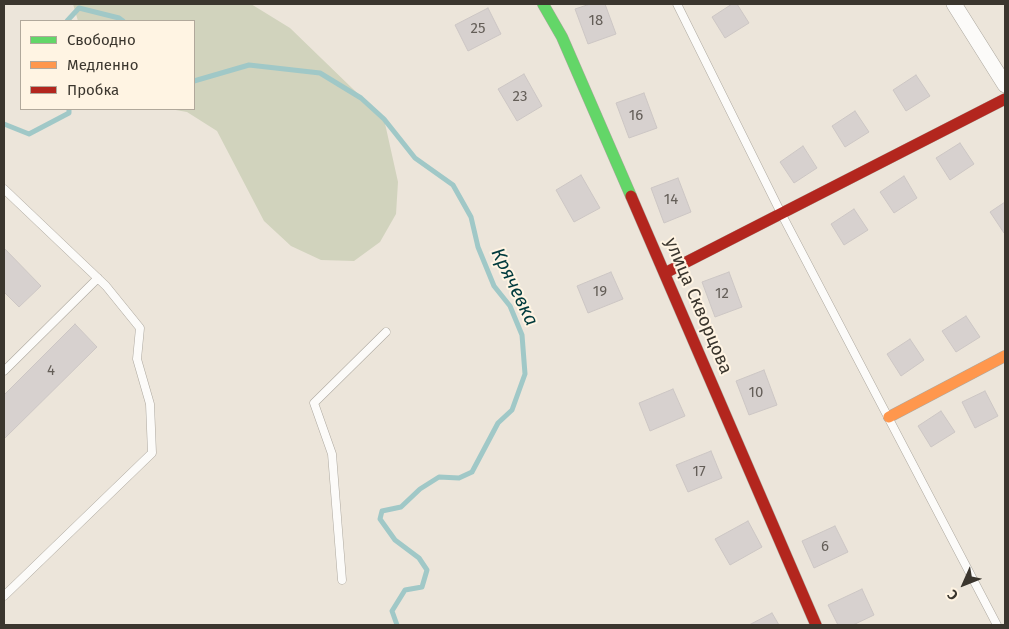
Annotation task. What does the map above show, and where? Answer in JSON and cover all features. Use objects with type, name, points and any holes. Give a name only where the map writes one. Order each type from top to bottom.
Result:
[{"type":"street","name":"улица Скворцова","points":[[543,4],[562,37],[816,625]]},
{"type":"street","points":[[954,4],[1005,85]]},
{"type":"street","points":[[665,273],[1005,99]]},
{"type":"street","points":[[889,417],[1005,356]]},
{"type":"lane","points":[[677,4],[781,213],[997,625]]},
{"type":"lane","points":[[4,189],[98,278],[140,328],[137,359],[150,404],[152,453],[4,596]]},
{"type":"lane","points":[[4,371],[98,278]]},
{"type":"lane","points":[[342,580],[332,454],[314,403],[386,332]]},
{"type":"green space","points":[[73,4],[251,4],[290,28],[384,119],[398,182],[396,214],[380,242],[354,261],[321,260],[291,246],[264,221],[217,131],[187,112],[176,110],[195,110],[195,20],[78,20]]},
{"type":"building","points":[[590,4],[605,4],[616,34],[588,44],[575,9]]},
{"type":"building","points":[[732,4],[737,4],[749,23],[725,38],[712,17]]},
{"type":"building","points":[[488,8],[501,34],[468,51],[455,25]]},
{"type":"building","points":[[524,74],[542,106],[517,121],[498,89]]},
{"type":"building","points":[[916,75],[930,96],[906,111],[893,90]]},
{"type":"building","points":[[644,93],[657,128],[629,138],[616,103]]},
{"type":"building","points":[[855,111],[869,132],[845,147],[832,126]]},
{"type":"building","points":[[960,143],[974,164],[950,180],[936,158]]},
{"type":"building","points":[[803,146],[817,168],[794,183],[780,162]]},
{"type":"building","points":[[581,175],[600,208],[574,222],[556,190]]},
{"type":"building","points":[[904,176],[917,198],[894,213],[880,192]]},
{"type":"building","points":[[678,178],[691,212],[664,223],[651,188]]},
{"type":"building","points":[[1005,202],[1005,232],[1004,233],[990,212]]},
{"type":"building","points":[[854,209],[868,230],[844,245],[831,224]]},
{"type":"building","points":[[4,248],[41,286],[19,307],[4,292]]},
{"type":"building","points":[[611,272],[623,299],[588,313],[577,286]]},
{"type":"building","points":[[729,272],[742,307],[715,317],[702,282]]},
{"type":"building","points":[[966,316],[980,337],[956,352],[942,331]]},
{"type":"building","points":[[75,324],[97,347],[4,439],[4,395]]},
{"type":"building","points":[[910,339],[924,360],[901,376],[887,354]]},
{"type":"building","points":[[764,370],[777,405],[749,415],[736,381]]},
{"type":"building","points":[[673,389],[685,416],[650,431],[639,403]]},
{"type":"building","points":[[985,391],[998,416],[975,428],[962,402]]},
{"type":"building","points":[[941,411],[955,432],[931,447],[918,426]]},
{"type":"building","points":[[711,451],[722,478],[688,492],[676,465]]},
{"type":"building","points":[[748,521],[762,547],[730,565],[715,539]]},
{"type":"building","points":[[835,526],[848,552],[814,568],[802,541]]},
{"type":"building","points":[[862,589],[874,615],[853,625],[838,625],[828,605]]},
{"type":"building","points":[[772,613],[779,625],[749,625]]},
{"type":"waterway","name":"Крячевка","points":[[68,20],[79,8],[122,20]]},
{"type":"waterway","name":"Крячевка","points":[[195,81],[249,65],[320,73],[361,98],[384,119],[415,158],[453,185],[471,217],[478,247],[494,286],[510,306],[522,335],[525,374],[512,410],[498,423],[472,472],[459,478],[439,477],[420,489],[401,507],[382,511],[380,519],[395,540],[419,558],[427,570],[422,587],[405,590],[392,611],[397,625]]},
{"type":"waterway","name":"Крячевка","points":[[4,124],[29,134],[69,113],[69,110]]},
{"type":"traffic: fast","points":[[543,4],[562,37],[631,196]]},
{"type":"traffic: slow","points":[[889,417],[1005,356]]},
{"type":"traffic: jam","points":[[665,273],[1005,99]]},
{"type":"traffic: jam","points":[[631,196],[816,625]]}]
